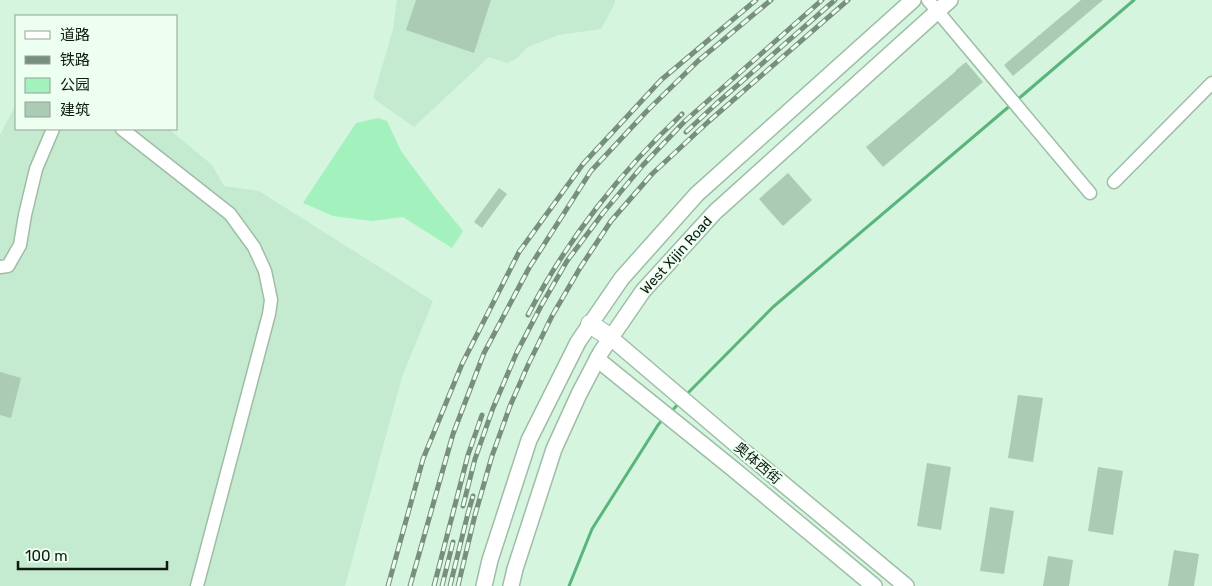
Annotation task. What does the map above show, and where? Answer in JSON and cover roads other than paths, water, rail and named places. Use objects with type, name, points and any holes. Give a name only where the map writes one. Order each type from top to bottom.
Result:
[{"type":"highway","points":[[590,324],[611,338]]},
{"type":"main road","name":"West Xijin Road","points":[[484,586],[490,560],[528,440],[578,342],[622,278],[697,194],[913,0]]},
{"type":"main road","name":"West Xijin Road","points":[[511,586],[554,450],[579,394],[597,359],[643,292],[715,212],[933,6],[950,0]]},
{"type":"main road","name":"奥体西街","points":[[611,338],[906,586]]},
{"type":"main road","name":"奥体西街","points":[[597,359],[874,586]]},
{"type":"street","points":[[933,6],[1090,193]]},
{"type":"street","points":[[1114,182],[1212,83]]},
{"type":"street","points":[[0,267],[8,266],[20,245],[36,169],[54,130]]},
{"type":"street","points":[[123,130],[230,214],[254,247],[265,271],[271,300],[270,314],[197,586]]},
{"type":"waterway","points":[[1017,100],[1134,0]]},
{"type":"waterway","points":[[685,396],[773,307],[1012,104]]},
{"type":"waterway","points":[[670,413],[679,403]]},
{"type":"waterway","points":[[569,586],[592,529],[663,419]]},
{"type":"railway","points":[[388,586],[423,459],[462,364],[519,252],[583,164],[661,80],[756,0]]},
{"type":"railway","points":[[410,586],[453,434],[484,353],[529,268],[591,171],[647,111],[698,61],[771,0]]},
{"type":"railway","points":[[463,506],[475,459],[493,408],[517,352],[567,261],[603,213],[643,165],[685,121],[822,0]]},
{"type":"railway","points":[[686,132],[835,0]]},
{"type":"railway","points":[[458,586],[475,515],[492,456],[510,406],[552,316],[580,268],[611,221],[652,174],[708,122],[848,0]]},
{"type":"railway","points":[[528,315],[560,260],[596,208],[616,183],[682,114]]},
{"type":"railway","points":[[434,586],[468,455],[482,415]]},
{"type":"railway","points":[[450,586],[473,496]]},
{"type":"railway","points":[[442,586],[453,542]]}]
